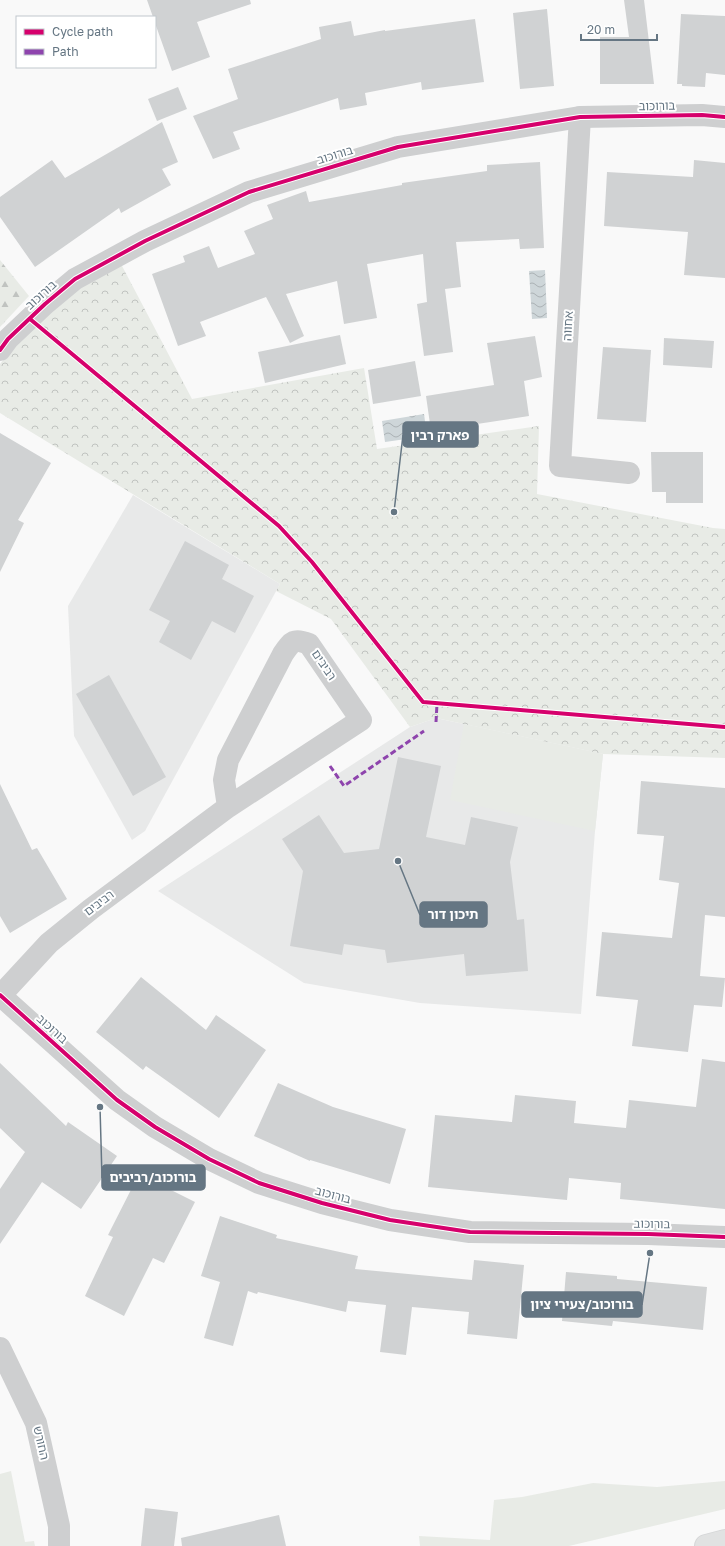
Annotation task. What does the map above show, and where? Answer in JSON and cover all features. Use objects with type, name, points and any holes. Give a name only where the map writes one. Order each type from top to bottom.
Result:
[{"type":"main road","points":[[706,1546],[725,1541]]},
{"type":"street","name":"בורוכוב","points":[[0,350],[8,339],[45,304],[75,280],[145,241],[249,192],[398,147],[580,117],[702,115],[725,117]]},
{"type":"street","name":"אחווה","points":[[580,117],[560,466],[629,473]]},
{"type":"street","name":"רביבים","points":[[0,995],[49,943],[91,909],[228,807],[361,720],[309,644],[299,640],[290,643],[228,760],[224,780],[228,807]]},
{"type":"street","name":"בורוכוב","points":[[0,995],[117,1100],[155,1127],[209,1159],[259,1183],[322,1203],[390,1220],[470,1232],[648,1234],[725,1237]]},
{"type":"street","name":"החורש","points":[[0,1348],[36,1423],[59,1526],[59,1546]]},
{"type":"shaded area","points":[[133,495],[280,584],[145,831],[132,840],[74,736],[68,606]]},
{"type":"shaded area","points":[[436,718],[603,754],[595,831],[581,1014],[420,1003],[304,983],[158,891],[410,727]]},
{"type":"green space","points":[[0,260],[29,296],[0,327]]},
{"type":"green space","points":[[121,264],[192,399],[364,368],[377,449],[539,426],[537,494],[713,528],[725,529],[725,758],[603,754],[436,718],[410,727],[331,619],[276,591],[280,584],[0,413],[0,364],[23,335],[80,286]]},
{"type":"green space","points":[[464,724],[603,754],[595,831],[450,800]]},
{"type":"green space","points":[[11,1471],[25,1542],[34,1541],[35,1546],[0,1546],[0,1474]]},
{"type":"green space","points":[[725,1481],[725,1509],[569,1546],[420,1546],[419,1536],[490,1540],[494,1500],[522,1497],[593,1483],[657,1487]]},
{"type":"water","points":[[545,270],[547,318],[532,319],[529,271]]},
{"type":"water","points":[[424,414],[427,436],[385,442],[382,421]]},
{"type":"building","points":[[147,0],[250,0],[251,4],[197,22],[210,57],[172,71],[156,26],[156,16],[153,16]]},
{"type":"building","points":[[624,0],[644,0],[654,84],[600,84],[600,37],[629,37]]},
{"type":"building","points":[[547,9],[554,86],[520,89],[513,13]]},
{"type":"building","points":[[681,14],[725,16],[725,75],[706,73],[705,87],[682,86],[682,84],[677,84]]},
{"type":"building","points":[[475,19],[484,82],[422,90],[421,82],[365,93],[367,105],[340,110],[338,98],[233,132],[240,149],[213,159],[193,116],[238,99],[228,69],[321,39],[319,27],[351,21],[354,36],[385,30]]},
{"type":"building","points":[[178,87],[187,109],[157,121],[148,99]]},
{"type":"building","points":[[162,122],[178,162],[162,169],[171,185],[121,213],[119,208],[35,267],[0,217],[0,197],[52,160],[65,178]]},
{"type":"building","points":[[694,160],[725,163],[725,278],[684,275],[688,232],[604,226],[607,172],[693,177]]},
{"type":"building","points":[[540,162],[544,248],[520,249],[519,239],[456,242],[461,287],[445,289],[453,352],[424,356],[417,304],[427,302],[423,254],[367,264],[377,318],[344,324],[337,281],[286,294],[304,336],[290,343],[266,297],[200,322],[206,336],[178,346],[152,274],[185,262],[183,256],[209,246],[218,268],[255,254],[244,231],[273,219],[267,205],[306,191],[309,202],[402,185],[402,183],[487,171],[487,165]]},
{"type":"building","points":[[340,335],[346,364],[265,383],[258,352]]},
{"type":"building","points":[[535,336],[542,377],[524,381],[529,416],[431,431],[426,396],[494,385],[487,343]]},
{"type":"building","points":[[664,338],[714,341],[712,368],[663,365]]},
{"type":"building","points":[[603,347],[651,350],[646,422],[597,419]]},
{"type":"building","points":[[415,361],[421,396],[373,404],[368,370]]},
{"type":"building","points":[[0,433],[51,463],[18,520],[24,523],[0,572]]},
{"type":"building","points":[[651,452],[703,452],[703,503],[666,503],[666,492],[652,492]]},
{"type":"building","points":[[185,541],[229,565],[222,579],[254,596],[235,633],[212,621],[191,660],[159,642],[170,621],[149,610]]},
{"type":"building","points":[[109,675],[166,777],[133,796],[76,694]]},
{"type":"building","points":[[398,757],[441,766],[426,837],[465,845],[471,817],[518,827],[510,862],[517,920],[524,919],[528,971],[466,976],[464,954],[387,963],[385,950],[344,944],[342,955],[290,946],[303,871],[282,839],[319,815],[344,853],[379,849]]},
{"type":"building","points":[[641,781],[725,788],[725,917],[705,915],[700,976],[725,978],[722,1007],[694,1005],[688,1052],[632,1046],[638,1000],[596,996],[602,932],[672,938],[679,883],[659,880],[664,836],[637,834]]},
{"type":"building","points":[[0,784],[32,850],[37,848],[67,899],[10,933],[0,916]]},
{"type":"building","points":[[141,977],[206,1030],[216,1015],[266,1050],[219,1118],[146,1066],[143,1070],[96,1032]]},
{"type":"building","points":[[702,1059],[725,1062],[725,1209],[620,1199],[621,1183],[569,1178],[567,1200],[428,1187],[435,1115],[512,1122],[515,1095],[576,1101],[574,1123],[626,1128],[629,1100],[696,1107]]},
{"type":"building","points":[[0,1063],[66,1126],[68,1122],[117,1156],[81,1209],[42,1182],[0,1244],[0,1189],[25,1152],[0,1128]]},
{"type":"building","points":[[278,1083],[333,1107],[406,1129],[390,1184],[310,1161],[254,1136]]},
{"type":"building","points":[[139,1174],[195,1202],[164,1263],[153,1258],[124,1316],[85,1296],[113,1237],[108,1235]]},
{"type":"building","points":[[220,1216],[277,1235],[276,1238],[358,1256],[355,1269],[472,1280],[474,1260],[524,1265],[517,1339],[467,1334],[469,1312],[412,1307],[406,1355],[380,1352],[386,1305],[348,1301],[346,1312],[248,1291],[233,1346],[204,1338],[220,1282],[201,1276]]},
{"type":"building","points":[[566,1272],[617,1276],[617,1279],[707,1287],[703,1330],[613,1321],[612,1326],[562,1321]]},
{"type":"building","points":[[145,1508],[178,1512],[174,1546],[141,1546]]},
{"type":"building","points":[[279,1515],[286,1546],[182,1546],[181,1538]]},
{"type":"marked path","points":[[436,722],[437,704]]},
{"type":"marked path","points":[[330,766],[344,786],[424,731]]},
{"type":"cycle path","points":[[0,350],[8,339],[45,304],[75,279],[145,241],[249,192],[398,147],[580,117],[702,115],[725,117]]},
{"type":"cycle path","points":[[30,319],[279,526],[312,562],[423,702],[725,727]]},
{"type":"cycle path","points":[[0,995],[117,1100],[155,1127],[209,1159],[259,1183],[322,1203],[390,1220],[470,1232],[648,1234],[725,1237]]},
{"type":"place","name":"פארק רבין","points":[[394,512]]},
{"type":"place","name":"תיכון דור","points":[[398,861]]},
{"type":"place","name":"בורוכוב/רביבים","points":[[100,1107]]},
{"type":"place","name":"בורוכוב/צעירי ציון","points":[[650,1253]]}]
